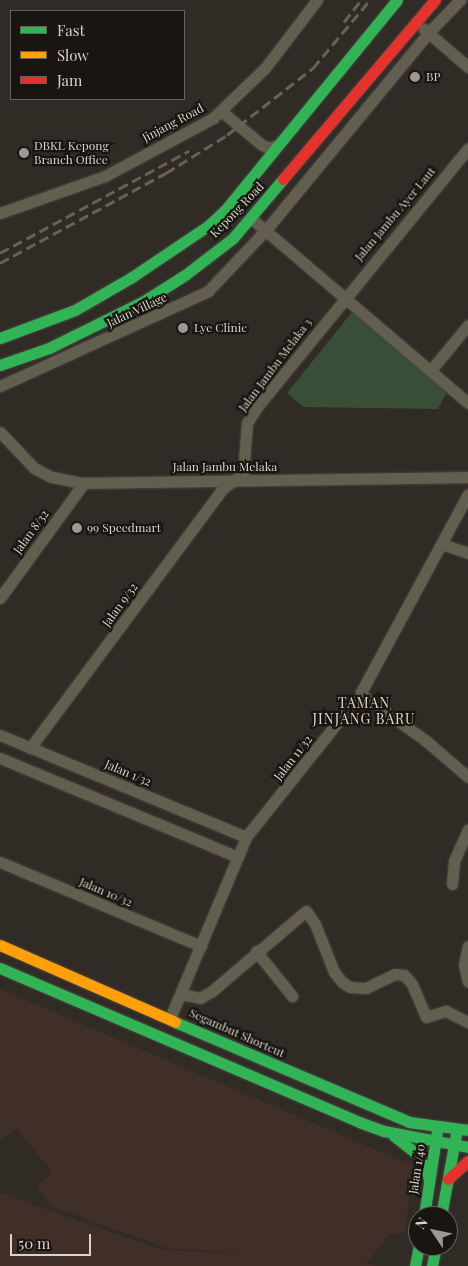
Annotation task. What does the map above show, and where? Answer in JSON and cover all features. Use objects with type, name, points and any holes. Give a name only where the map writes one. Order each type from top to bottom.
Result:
[{"type":"main road","name":"Kepong Road","points":[[0,338],[75,310],[175,250],[226,209],[397,0]]},
{"type":"main road","name":"Kepong Road","points":[[0,364],[48,348],[144,301],[207,259],[252,219],[435,0]]},
{"type":"main road","name":"Segambut Shortcut","points":[[0,945],[170,1018],[380,1112],[438,1127],[462,1129]]},
{"type":"main road","points":[[0,968],[384,1131],[468,1147]]},
{"type":"main road","points":[[170,1018],[169,1031],[228,1065]]},
{"type":"main road","name":"Jalan 1/40","points":[[426,1206],[438,1127]]},
{"type":"main road","points":[[444,1206],[454,1145],[462,1129]]},
{"type":"main road","points":[[384,1131],[417,1154],[426,1167],[430,1180]]},
{"type":"main road","points":[[448,1179],[468,1161]]},
{"type":"street","name":"Jinjang Road","points":[[0,213],[105,176],[221,111],[265,68],[317,0]]},
{"type":"street","points":[[265,230],[428,33],[460,0]]},
{"type":"street","points":[[416,23],[468,67]]},
{"type":"street","points":[[221,111],[262,145],[270,148],[278,145]]},
{"type":"street","name":"Jalan Jambu Ayer Laut","points":[[344,297],[468,148]]},
{"type":"street","points":[[252,219],[468,403]]},
{"type":"street","name":"Jalan Village","points":[[0,386],[200,296],[218,282],[265,230]]},
{"type":"street","name":"Jalan Jambu Melaka 3","points":[[234,482],[243,474],[247,424],[257,407],[344,297]]},
{"type":"street","points":[[431,370],[468,326]]},
{"type":"street","name":"Jalan Jambu Melaka","points":[[0,432],[34,468],[52,477],[84,483],[468,477]]},
{"type":"street","name":"Jalan 9/32","points":[[30,748],[223,488],[234,482]]},
{"type":"street","name":"Jalan 8/32","points":[[0,598],[84,483]]},
{"type":"street","name":"Jalan 11/32","points":[[170,1018],[246,837],[301,772],[360,694],[468,494]]},
{"type":"street","points":[[442,544],[468,553]]},
{"type":"street","points":[[360,694],[425,740],[468,777]]},
{"type":"street","name":"Jalan 1/32","points":[[0,735],[246,837]]},
{"type":"street","points":[[0,758],[238,857]]},
{"type":"street","points":[[452,884],[453,865],[468,829]]},
{"type":"street","name":"Jalan 10/32","points":[[0,862],[201,946]]},
{"type":"street","points":[[181,994],[200,998],[212,991],[256,951],[306,911],[315,924],[334,972],[342,982],[350,987],[366,988],[395,974],[404,975],[412,984],[426,1017],[446,1011],[468,1022]]},
{"type":"street","points":[[468,946],[464,964],[468,982]]},
{"type":"street","points":[[256,951],[292,996]]},
{"type":"shaded area","points":[[0,989],[413,1166],[405,1233],[389,1234],[369,1261],[362,1261],[378,1266],[0,1266],[0,1193],[162,1250],[256,1254],[167,1248],[53,1207],[36,1187],[52,1172],[17,1128],[0,1140]]},
{"type":"green space","points":[[352,312],[447,392],[438,409],[303,407],[287,393]]},
{"type":"railway","points":[[344,22],[361,0]]},
{"type":"railway","points":[[0,263],[166,173],[227,135],[313,68],[370,0]]},
{"type":"railway","points":[[0,253],[189,151]]},
{"type":"traffic: fast","points":[[0,338],[75,310],[132,277],[209,225],[226,209],[397,0]]},
{"type":"traffic: fast","points":[[0,365],[49,348],[144,301],[185,275],[233,238],[283,179]]},
{"type":"traffic: fast","points":[[0,968],[359,1122],[384,1131],[468,1147]]},
{"type":"traffic: fast","points":[[175,1022],[409,1122],[468,1130]]},
{"type":"traffic: fast","points":[[426,1206],[437,1131]]},
{"type":"traffic: fast","points":[[443,1206],[456,1134]]},
{"type":"traffic: fast","points":[[394,1136],[417,1154],[426,1167],[429,1180]]},
{"type":"traffic: fast","points":[[415,1266],[417,1256]]},
{"type":"traffic: fast","points":[[432,1266],[434,1256]]},
{"type":"traffic: slow","points":[[0,945],[175,1022]]},
{"type":"traffic: jam","points":[[283,179],[435,0]]},
{"type":"traffic: jam","points":[[448,1179],[468,1161]]},
{"type":"place","name":"BP","points":[[415,77]]},
{"type":"place","name":"DBKL Kepong Branch Office","points":[[24,153]]},
{"type":"place","name":"Lye Clinic","points":[[183,328]]},
{"type":"place","name":"99 Speedmart","points":[[77,528]]},
{"type":"district","name":"TAMAN JINJANG BARU","points":[[364,712]]}]
